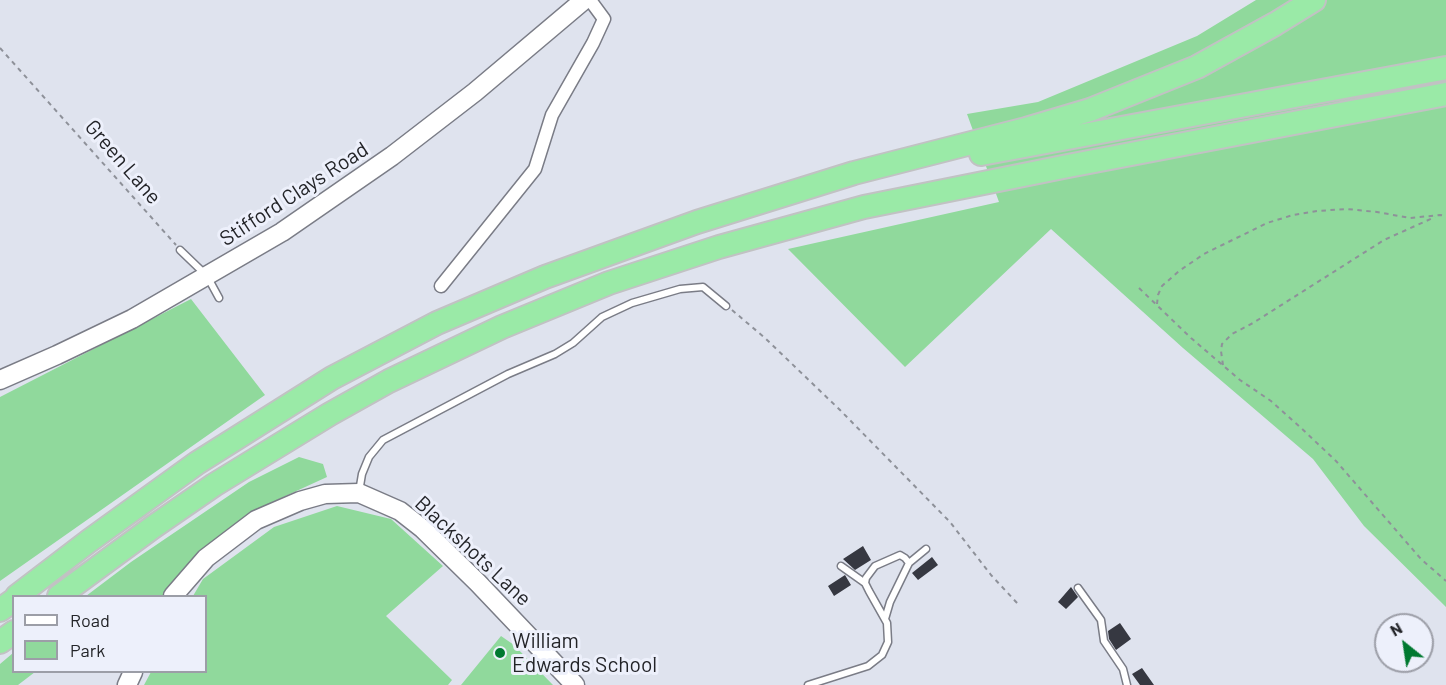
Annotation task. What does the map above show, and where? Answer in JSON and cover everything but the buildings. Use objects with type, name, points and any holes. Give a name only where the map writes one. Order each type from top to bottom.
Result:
[{"type":"highway","points":[[20,595],[89,541],[197,463],[353,367],[437,323],[489,300],[654,237],[854,173],[1026,129],[1090,110],[1197,67],[1257,35],[1314,0]]},
{"type":"highway","points":[[731,212],[941,162],[1446,68]]},
{"type":"highway","points":[[62,595],[214,485],[388,381],[502,327],[663,264],[864,207],[1446,94]]},
{"type":"highway","points":[[1375,109],[1446,103]]},
{"type":"street","name":"Stifford Clays Road","points":[[0,380],[132,319],[291,226],[392,156],[475,92],[584,0]]},
{"type":"street","points":[[441,286],[535,169],[552,115],[604,19],[590,0]]},
{"type":"street","name":"Blackshots Lane","points":[[175,595],[206,558],[256,520],[300,501],[325,494],[359,493],[400,511],[423,529],[575,685]]},
{"type":"lane","points":[[180,250],[207,276],[219,298]]},
{"type":"lane","points":[[359,493],[362,474],[369,457],[383,440],[508,374],[555,354],[573,343],[602,317],[633,303],[680,289],[703,287],[726,306]]},
{"type":"lane","points":[[885,619],[909,563],[926,549]]},
{"type":"lane","points":[[866,583],[869,571],[892,557],[900,555],[909,563]]},
{"type":"lane","points":[[808,685],[868,666],[876,660],[888,642],[885,619],[866,583],[841,566]]},
{"type":"lane","points":[[1078,588],[1101,620],[1104,641],[1123,669],[1126,685]]},
{"type":"path","name":"Green Lane","points":[[0,48],[180,250]]},
{"type":"path","points":[[1157,305],[1162,286],[1179,272],[1204,254],[1267,224],[1317,211],[1357,210],[1410,218],[1446,214]]},
{"type":"path","points":[[1223,365],[1222,344],[1232,333],[1253,323],[1384,240],[1440,215]]},
{"type":"path","points":[[1139,288],[1240,380],[1271,401],[1328,454],[1421,559],[1446,581]]},
{"type":"path","points":[[726,306],[765,338],[840,410],[950,522],[991,575],[1018,604]]},
{"type":"green space","points":[[1256,0],[1446,0],[1446,607],[1364,526],[1313,459],[1183,348],[1051,229],[905,367],[788,249],[999,202],[967,114],[1038,102],[1197,36]]},
{"type":"green space","points":[[191,299],[265,395],[0,581],[0,397]]},
{"type":"green space","points":[[299,457],[323,464],[327,477],[268,504],[199,558],[166,595],[87,595],[131,562],[249,482]]},
{"type":"green space","points":[[337,506],[391,519],[443,566],[386,616],[452,680],[448,685],[144,685],[150,673],[207,673],[207,595],[194,595],[203,579],[274,527]]},
{"type":"green space","name":"William Edwards School","points":[[501,636],[514,645],[553,685],[461,685]]},
{"type":"green space","points":[[12,654],[12,673],[34,673],[18,685],[0,685],[0,664]]},
{"type":"place","name":"William Edwards School","points":[[500,653]]}]
